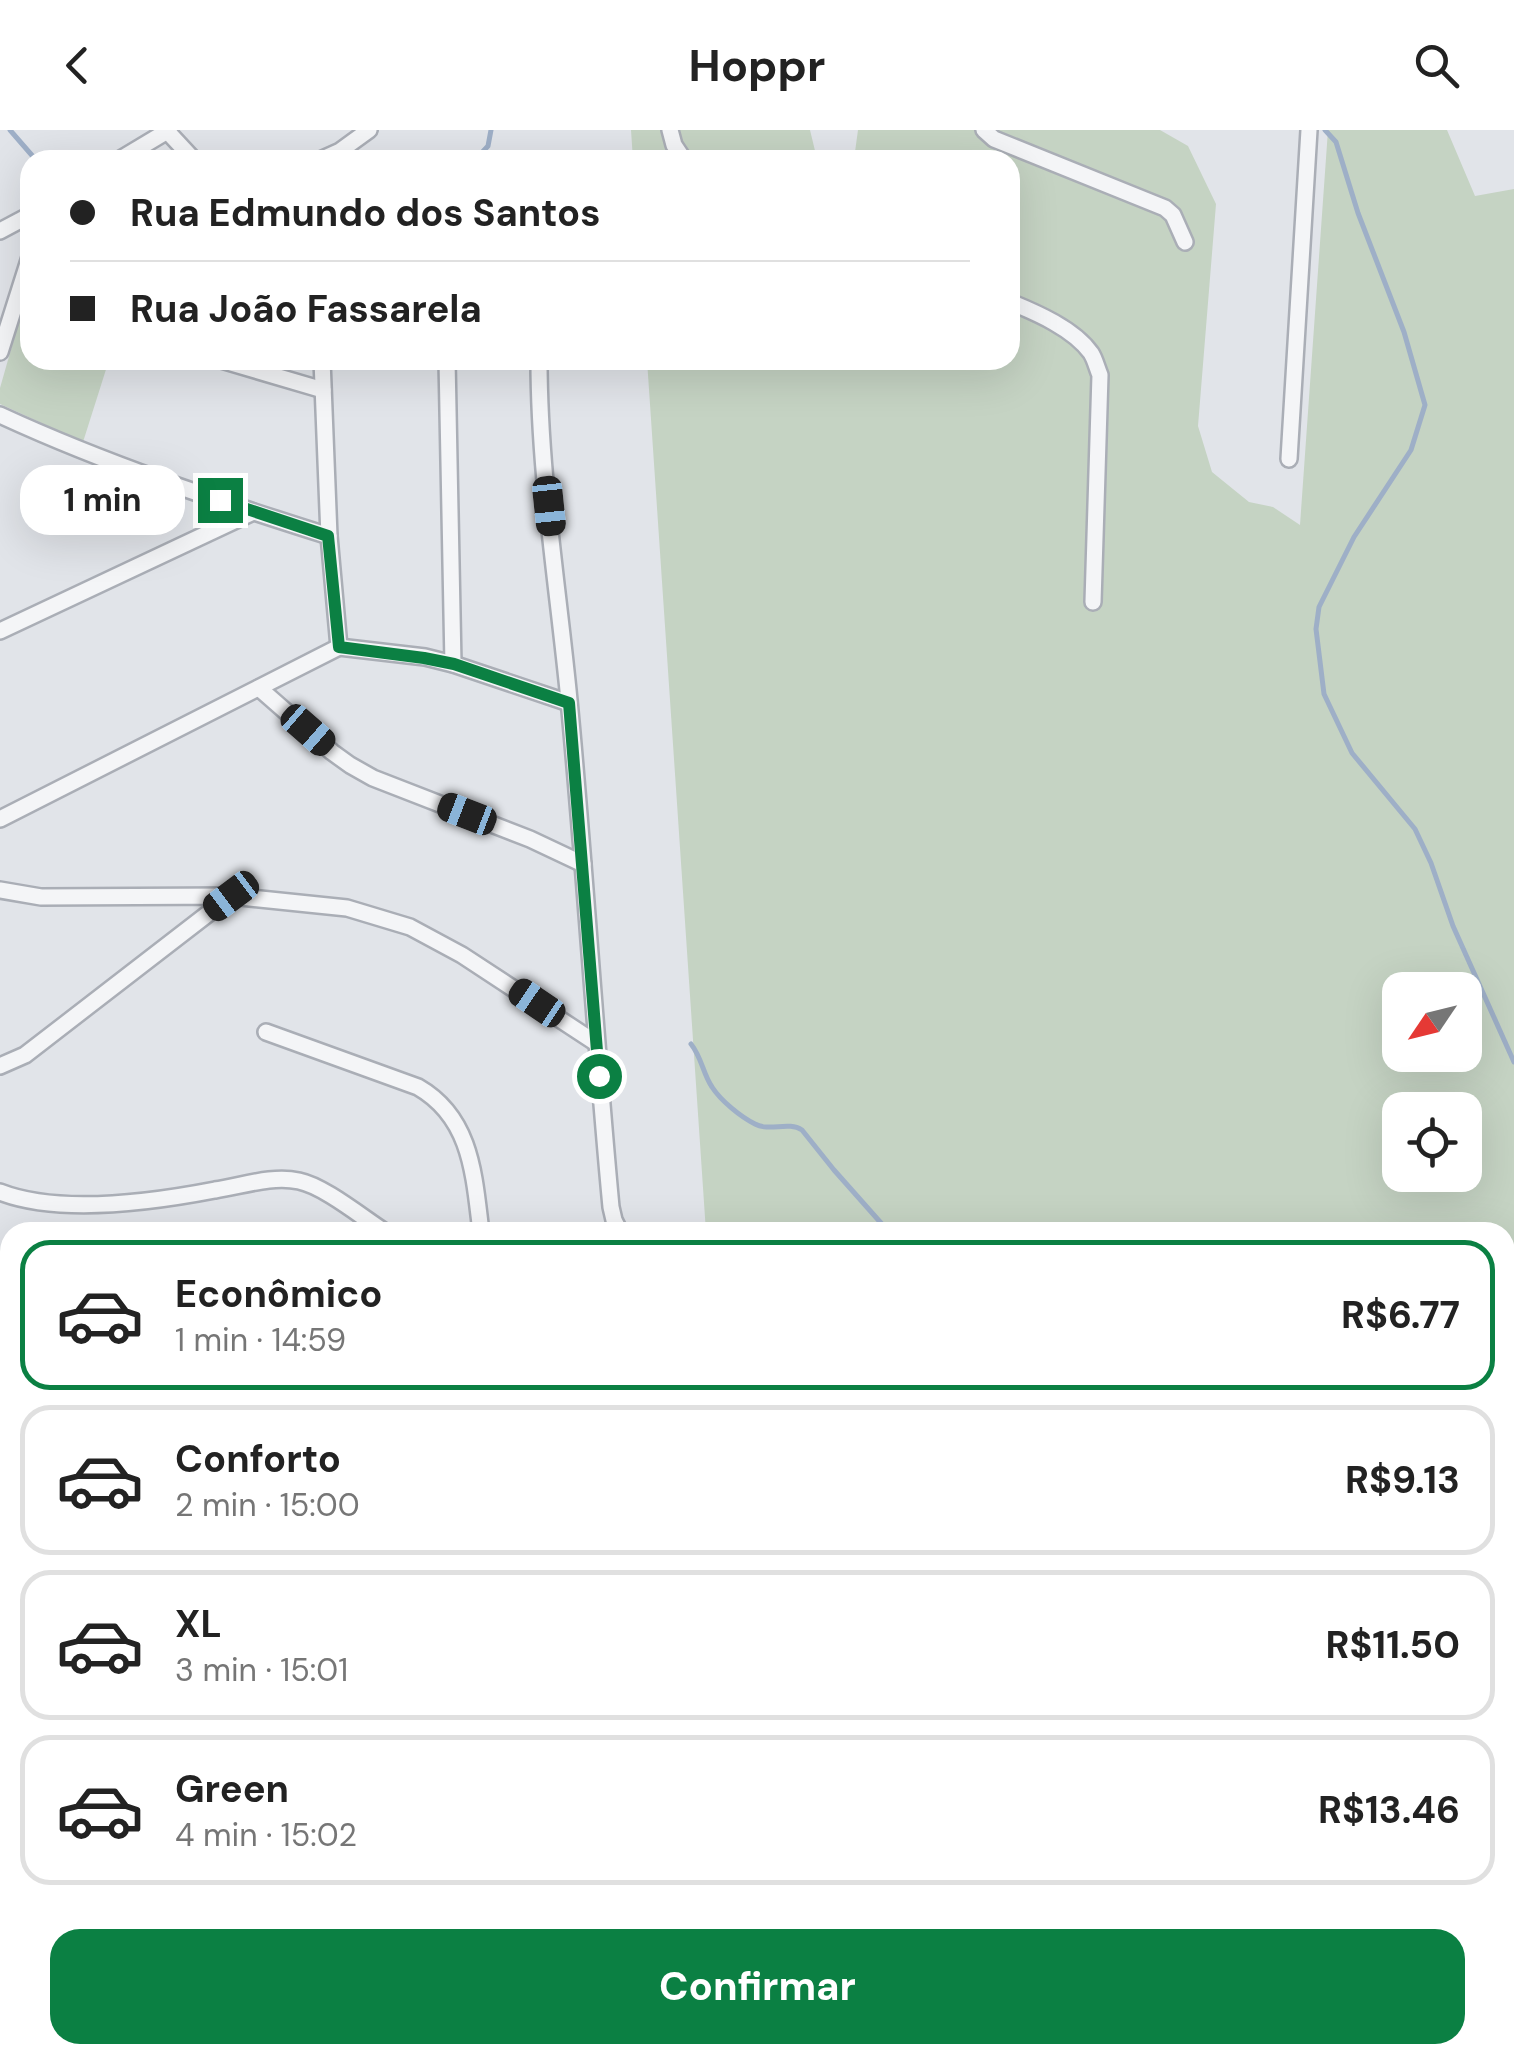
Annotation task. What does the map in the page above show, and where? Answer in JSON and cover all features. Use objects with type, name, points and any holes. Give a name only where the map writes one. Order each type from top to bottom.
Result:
[{"type":"street","points":[[135,150],[167,130],[185,150]]},
{"type":"street","points":[[340,150],[368,130]]},
{"type":"street","points":[[984,130],[994,139],[1165,208],[1185,242]]},
{"type":"street","points":[[1289,458],[1309,130]]},
{"type":"street","points":[[1020,307],[1080,342],[1092,354],[1100,375],[1093,602]]},
{"type":"street","points":[[0,352],[20,308]]},
{"type":"street","points":[[255,370],[323,390]]},
{"type":"street","points":[[322,370],[328,536],[339,647]]},
{"type":"street","points":[[448,370],[454,664]]},
{"type":"street","points":[[539,370],[541,426],[569,703],[596,1042],[611,1207],[616,1222]]},
{"type":"street","points":[[0,416],[88,452],[328,536]]},
{"type":"street","points":[[0,631],[253,512]]},
{"type":"street","points":[[0,819],[339,647],[454,664],[569,703]]},
{"type":"street","points":[[259,688],[361,772],[583,864]]},
{"type":"street","points":[[0,890],[41,897],[231,896],[347,908],[410,927],[478,964],[596,1042]]},
{"type":"street","points":[[0,1066],[25,1054],[231,896]]},
{"type":"street","points":[[266,1032],[433,1095],[455,1122],[468,1155],[479,1222]]},
{"type":"street","points":[[0,1192],[62,1205],[161,1200],[279,1179],[318,1188],[371,1222]]},
{"type":"green space","points":[[631,130],[810,130],[815,150],[632,150]]},
{"type":"green space","points":[[858,130],[1160,130],[1188,146],[1216,204],[1198,426],[1212,472],[1249,502],[1273,507],[1300,525],[1328,130],[1447,130],[1475,196],[1514,189],[1514,1222],[705,1222],[648,370],[1020,370],[1020,150],[855,150]]},
{"type":"green space","points":[[20,318],[20,370],[106,370],[83,442],[0,404],[0,388]]},
{"type":"waterway","points":[[10,130],[27,150]]},
{"type":"waterway","points":[[484,150],[491,130]]},
{"type":"waterway","points":[[1325,130],[1336,142],[1358,213],[1404,332],[1425,405],[1411,450],[1354,537],[1319,607],[1316,629],[1324,694],[1352,753],[1415,829],[1514,1062]]},
{"type":"waterway","points":[[691,1044],[709,1082],[726,1103],[761,1126],[802,1130],[880,1222]]},
{"type":"route","points":[[220,500],[328,536],[339,647],[454,664],[569,703],[599,1076]]}]
